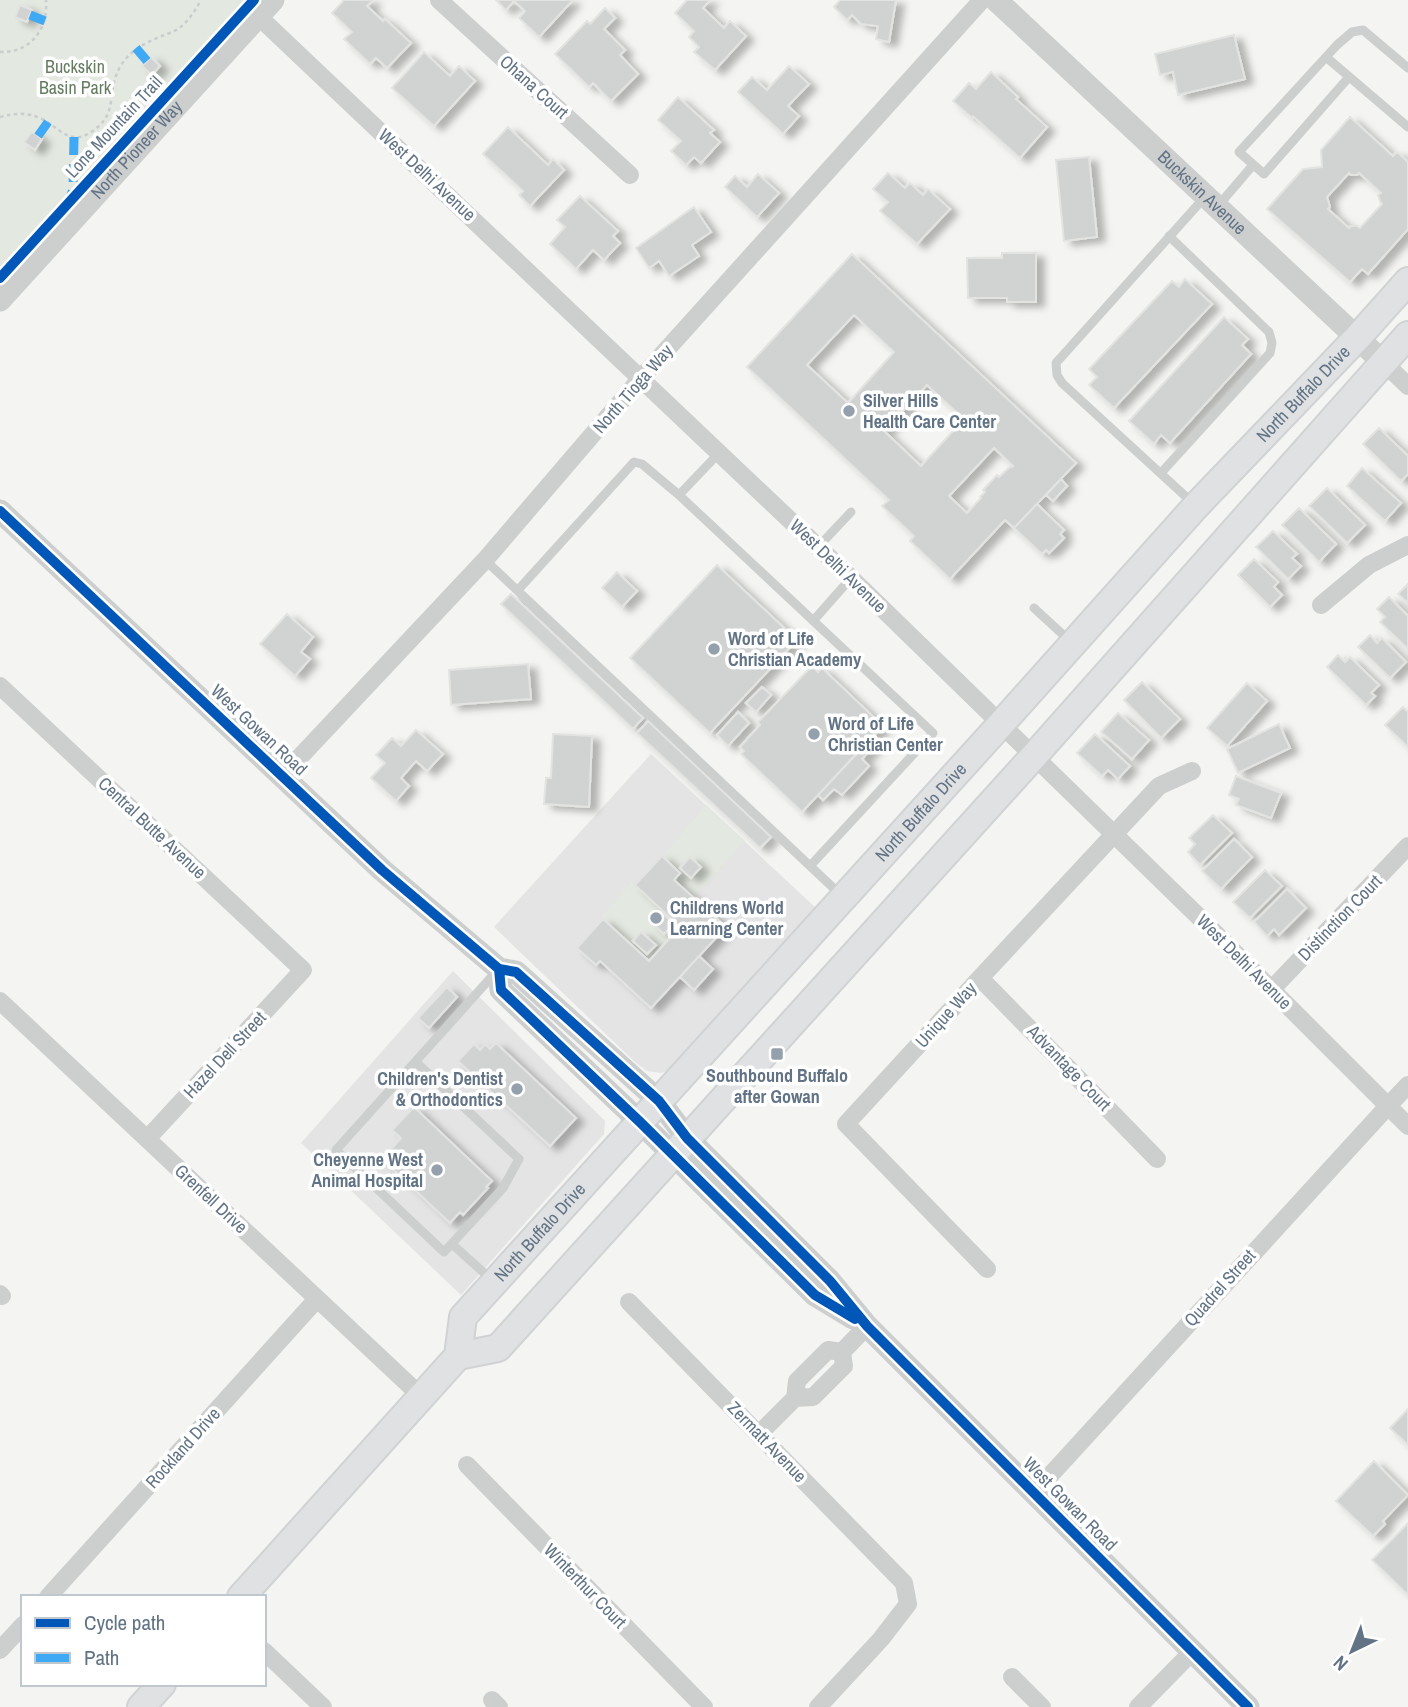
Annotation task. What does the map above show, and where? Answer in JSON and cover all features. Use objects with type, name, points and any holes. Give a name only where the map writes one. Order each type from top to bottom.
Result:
[{"type":"main road","name":"North Buffalo Drive","points":[[1408,281],[1196,506],[463,1317],[458,1356],[498,1348],[1034,756],[1408,335]]},
{"type":"main road","points":[[243,1595],[458,1356]]},
{"type":"main road","points":[[141,1707],[160,1686]]},
{"type":"street","name":"Ohana Court","points":[[439,0],[630,175]]},
{"type":"street","name":"North Tioga Way","points":[[282,776],[485,559],[641,378],[982,0]]},
{"type":"street","name":"Buckskin Avenue","points":[[996,0],[1408,386]]},
{"type":"street","name":"West Delhi Avenue","points":[[266,8],[641,378],[1034,756],[1408,1126]]},
{"type":"street","name":"North Pioneer Way","points":[[0,300],[266,8]]},
{"type":"street","name":"West Gowan Road","points":[[0,511],[382,870],[499,969],[516,972],[659,1101],[680,1146]]},
{"type":"street","points":[[1321,605],[1369,565],[1408,545]]},
{"type":"street","name":"Central Butte Avenue","points":[[0,687],[303,970]]},
{"type":"street","name":"Unique Way","points":[[987,1269],[846,1124],[1159,786],[1192,771]]},
{"type":"street","name":"Distinction Court","points":[[1271,990],[1408,846]]},
{"type":"street","name":"West Gowan Road","points":[[499,969],[501,990],[640,1122],[680,1146],[816,1295],[867,1326],[1248,1707]]},
{"type":"street","name":"Hazel Dell Street","points":[[147,1139],[303,970]]},
{"type":"street","name":"Advantage Court","points":[[980,978],[1157,1159]]},
{"type":"street","name":"Grenfell Drive","points":[[0,1001],[422,1397]]},
{"type":"street","name":"Quadrel Street","points":[[1034,1493],[1408,1085]]},
{"type":"street","name":"Rockland Drive","points":[[50,1595],[317,1299]]},
{"type":"street","name":"Zermatt Avenue","points":[[629,1302],[904,1583],[908,1604],[881,1639],[818,1707]]},
{"type":"street","points":[[842,1352],[867,1326]]},
{"type":"street","points":[[759,1434],[795,1398],[797,1381],[828,1350],[842,1352]]},
{"type":"street","points":[[795,1398],[813,1396],[819,1391],[844,1366],[842,1352]]},
{"type":"street","name":"Winterthur Court","points":[[467,1465],[704,1707]]},
{"type":"street","points":[[0,1650],[21,1627]]},
{"type":"street","points":[[1138,1707],[1193,1651]]},
{"type":"street","points":[[266,1653],[323,1707]]},
{"type":"street","points":[[1012,1677],[1042,1707]]},
{"type":"lane","points":[[1349,78],[1264,174],[1238,152],[1352,32],[1363,30],[1408,68]]},
{"type":"lane","points":[[1326,57],[1408,127]]},
{"type":"lane","points":[[1196,506],[1062,383],[1057,375],[1056,363],[1169,236],[1253,165]]},
{"type":"lane","points":[[1161,473],[1270,353],[1272,343],[1269,332],[1169,236]]},
{"type":"lane","points":[[678,495],[719,453]]},
{"type":"lane","points":[[518,590],[634,462],[642,464],[933,733],[811,865]]},
{"type":"lane","points":[[818,547],[851,512]]},
{"type":"lane","points":[[485,559],[844,897]]},
{"type":"lane","points":[[813,621],[851,578]]},
{"type":"lane","points":[[1034,608],[1073,643]]},
{"type":"lane","points":[[416,1062],[519,1159],[503,1188],[444,1252],[336,1150],[499,969]]},
{"type":"lane","points":[[452,1244],[495,1282]]},
{"type":"lane","points":[[803,1375],[819,1391]]},
{"type":"path","points":[[0,52],[24,48],[36,37],[47,15],[46,0]]},
{"type":"path","points":[[0,117],[13,113],[28,114],[44,119],[67,136],[80,137],[90,134],[107,119],[112,87],[120,67],[134,49],[177,30],[193,14],[201,0]]},
{"type":"shaded area","name":"Childrens World Learning Center","points":[[651,754],[817,909],[673,1069],[661,1073],[647,1071],[635,1062],[494,927]]},
{"type":"shaded area","points":[[453,971],[605,1121],[604,1134],[461,1295],[301,1143]]},
{"type":"green space","name":"Buckskin Basin Park","points":[[0,0],[251,0],[0,271]]},
{"type":"green space","points":[[706,805],[745,841],[693,898],[674,880],[680,873],[662,856]]},
{"type":"green space","points":[[632,882],[680,927],[649,961],[601,916]]},
{"type":"building","points":[[344,0],[373,0],[367,6],[411,43],[387,68],[376,58],[370,64],[344,39],[352,32],[332,13]]},
{"type":"building","points":[[496,0],[572,1],[539,37],[519,18],[525,11],[514,1],[506,10]]},
{"type":"building","points":[[687,0],[710,0],[703,8],[724,28],[730,21],[746,36],[715,70],[694,52],[699,47],[689,37],[694,31],[675,13]]},
{"type":"building","points":[[840,0],[896,0],[889,42],[876,39],[878,26],[861,24],[852,15],[847,20],[834,7]]},
{"type":"building","points":[[20,5],[32,10],[27,22],[15,17]]},
{"type":"building","points":[[605,8],[615,18],[604,29],[625,50],[620,55],[638,74],[611,101],[593,83],[589,87],[555,54],[587,21],[590,24]]},
{"type":"building","points":[[1234,35],[1245,79],[1178,95],[1173,72],[1160,75],[1155,54]]},
{"type":"building","points":[[424,52],[450,76],[459,66],[475,81],[434,126],[392,88]]},
{"type":"building","points":[[151,57],[160,66],[152,75],[142,66]]},
{"type":"building","points":[[789,66],[809,84],[788,106],[799,116],[783,134],[738,92],[752,77],[767,90]]},
{"type":"building","points":[[991,72],[1047,127],[1020,158],[953,101],[969,83],[976,89]]},
{"type":"building","points":[[678,97],[714,130],[710,133],[720,142],[701,163],[694,157],[686,165],[671,151],[681,141],[658,120]]},
{"type":"building","points":[[1350,117],[1393,156],[1397,152],[1408,162],[1408,229],[1368,274],[1362,269],[1350,282],[1267,209],[1303,169],[1322,167],[1321,150]],"holes":[[[1349,173],[1359,173],[1381,193],[1378,195],[1382,204],[1360,228],[1349,228],[1328,209],[1330,207],[1327,197]]]},
{"type":"building","points":[[508,127],[548,165],[553,159],[564,170],[530,206],[519,195],[523,191],[483,154]]},
{"type":"building","points":[[32,132],[42,139],[35,150],[24,142]]},
{"type":"building","points":[[1089,157],[1097,237],[1064,241],[1056,160]]},
{"type":"building","points":[[888,173],[905,188],[910,183],[923,195],[928,189],[950,209],[917,244],[880,211],[888,202],[873,189]]},
{"type":"building","points":[[758,174],[779,193],[757,217],[725,187],[735,176],[747,187]]},
{"type":"building","points":[[580,196],[618,231],[613,236],[620,243],[604,260],[593,250],[576,269],[550,244],[565,227],[557,220]]},
{"type":"building","points":[[694,207],[711,232],[692,245],[699,256],[669,276],[659,261],[649,268],[636,248]]},
{"type":"building","points":[[1002,253],[1036,253],[1036,302],[1007,302],[1007,298],[968,298],[967,258],[1002,258]]},
{"type":"building","name":"Silver Hills Health Care Center","points":[[852,254],[1076,463],[1014,528],[1005,520],[950,579],[910,541],[914,536],[882,506],[889,500],[747,367]],"holes":[[[854,315],[894,352],[848,403],[807,365]],[[927,385],[964,419],[921,466],[884,431]],[[994,448],[1013,466],[999,477],[997,475],[967,513],[949,496]]]},
{"type":"building","points":[[1185,279],[1212,304],[1114,408],[1089,385],[1097,377],[1089,369],[1172,281],[1179,287]]},
{"type":"building","points":[[1224,317],[1248,339],[1242,345],[1251,354],[1170,443],[1161,435],[1154,444],[1129,421]]},
{"type":"building","points":[[1379,428],[1408,456],[1408,474],[1401,481],[1363,444]]},
{"type":"building","points":[[1362,468],[1401,503],[1385,521],[1347,486]]},
{"type":"building","points":[[1061,479],[1067,486],[1053,501],[1046,495]]},
{"type":"building","points":[[1327,488],[1365,525],[1347,543],[1309,506]]},
{"type":"building","points":[[1037,504],[1064,530],[1060,534],[1064,538],[1049,553],[1046,550],[1042,554],[1014,528]]},
{"type":"building","points":[[1299,508],[1336,544],[1319,562],[1282,525]]},
{"type":"building","points":[[1273,531],[1297,554],[1292,558],[1301,566],[1288,579],[1256,547]]},
{"type":"building","points":[[1254,559],[1278,582],[1274,587],[1282,595],[1270,607],[1238,575]]},
{"type":"building","name":"Word of Life Christian Academy","points":[[717,565],[797,640],[710,733],[630,658]]},
{"type":"building","points":[[617,572],[637,591],[622,607],[602,588]]},
{"type":"building","points":[[1408,584],[1408,603],[1398,594]]},
{"type":"building","points":[[511,594],[643,718],[633,729],[501,604]]},
{"type":"building","points":[[1389,597],[1408,616],[1408,649],[1380,622],[1385,617],[1377,609]]},
{"type":"building","points":[[287,614],[313,637],[301,652],[310,659],[295,676],[260,644]]},
{"type":"building","points":[[1370,635],[1377,643],[1382,638],[1406,662],[1390,678],[1358,647]]},
{"type":"building","points":[[1338,655],[1345,662],[1350,657],[1379,685],[1371,693],[1375,696],[1366,705],[1327,667]]},
{"type":"building","points":[[528,664],[531,699],[451,705],[449,670]]},
{"type":"building","name":"Word of Life Christian Center","points":[[812,666],[818,672],[822,668],[883,726],[802,812],[741,754],[744,751],[740,747],[760,725],[758,722]]},
{"type":"building","points":[[1142,682],[1180,719],[1161,738],[1124,700]]},
{"type":"building","points":[[1247,683],[1267,701],[1227,746],[1207,728]]},
{"type":"building","points":[[762,687],[771,695],[756,712],[746,703]]},
{"type":"building","points":[[1403,707],[1408,712],[1408,747],[1385,725]]},
{"type":"building","points":[[738,712],[749,723],[728,746],[717,735]]},
{"type":"building","points":[[1118,713],[1149,740],[1132,759],[1101,732]]},
{"type":"building","points":[[648,721],[771,837],[760,848],[637,733]]},
{"type":"building","points":[[1279,724],[1290,748],[1238,773],[1227,749]]},
{"type":"building","points":[[416,730],[443,754],[427,771],[416,761],[401,778],[409,786],[396,801],[371,778],[385,763],[376,755],[392,738],[401,746]]},
{"type":"building","points":[[553,734],[592,736],[589,807],[544,804],[546,778],[551,778]]},
{"type":"building","points":[[1095,734],[1130,766],[1118,779],[1108,770],[1102,776],[1077,753]]},
{"type":"building","points":[[868,741],[874,746],[862,759],[869,766],[842,795],[834,789],[823,800],[818,795]]},
{"type":"building","points":[[1236,776],[1281,793],[1271,818],[1236,805],[1239,799],[1229,795]]},
{"type":"building","points":[[1213,815],[1232,833],[1200,865],[1188,852],[1195,844],[1189,838]]},
{"type":"building","points":[[1234,839],[1252,857],[1221,889],[1202,871]]},
{"type":"building","points":[[662,856],[680,873],[674,880],[726,927],[651,1008],[600,961],[596,965],[577,948],[603,919],[649,961],[680,927],[635,885]]},
{"type":"building","points":[[690,857],[701,867],[691,878],[680,868]]},
{"type":"building","points":[[1265,870],[1282,886],[1250,918],[1233,902]]},
{"type":"building","points":[[1287,889],[1306,908],[1279,935],[1274,929],[1267,936],[1254,922]]},
{"type":"building","points":[[661,912],[674,924],[664,934],[652,923]]},
{"type":"building","points":[[641,932],[656,945],[647,954],[633,941]]},
{"type":"building","points":[[699,956],[713,969],[694,990],[680,977]]},
{"type":"building","points":[[447,987],[457,997],[429,1028],[418,1018]]},
{"type":"building","name":"Children's Dentist & Orthodontics","points":[[496,1043],[576,1118],[550,1146],[458,1061],[474,1044],[480,1050],[485,1044],[490,1049]]},
{"type":"building","name":"Cheyenne West Animal Hospital","points":[[414,1107],[492,1181],[463,1215],[460,1212],[450,1223],[382,1159],[401,1138],[392,1130]]},
{"type":"building","points":[[1408,1409],[1408,1445],[1390,1428]]},
{"type":"building","points":[[1374,1461],[1408,1495],[1383,1521],[1385,1524],[1373,1536],[1336,1501]]},
{"type":"building","points":[[1408,1523],[1408,1595],[1372,1560]]},
{"type":"marked path","points":[[30,15],[45,21]]},
{"type":"marked path","points":[[136,48],[147,61]]},
{"type":"marked path","points":[[38,136],[48,122]]},
{"type":"marked path","points":[[74,137],[73,189],[69,202],[78,214]]},
{"type":"cycle path","name":"Lone Mountain Trail","points":[[0,278],[254,0]]},
{"type":"cycle path","points":[[0,511],[382,870],[499,969],[516,972],[659,1101],[687,1138],[830,1281],[867,1326],[1248,1707]]},
{"type":"cycle path","points":[[499,969],[501,990],[640,1122],[815,1295],[855,1319]]},
{"type":"place","name":"Silver Hills Health Care Center","points":[[849,411]]},
{"type":"place","name":"Word of Life Christian Academy","points":[[714,649]]},
{"type":"place","name":"Word of Life Christian Center","points":[[814,734]]},
{"type":"place","name":"Childrens World Learning Center","points":[[656,918]]},
{"type":"place","name":"Southbound Buffalo after Gowan","points":[[777,1054]]},
{"type":"place","name":"Children's Dentist & Orthodontics","points":[[517,1089]]},
{"type":"place","name":"Cheyenne West Animal Hospital","points":[[437,1170]]}]
